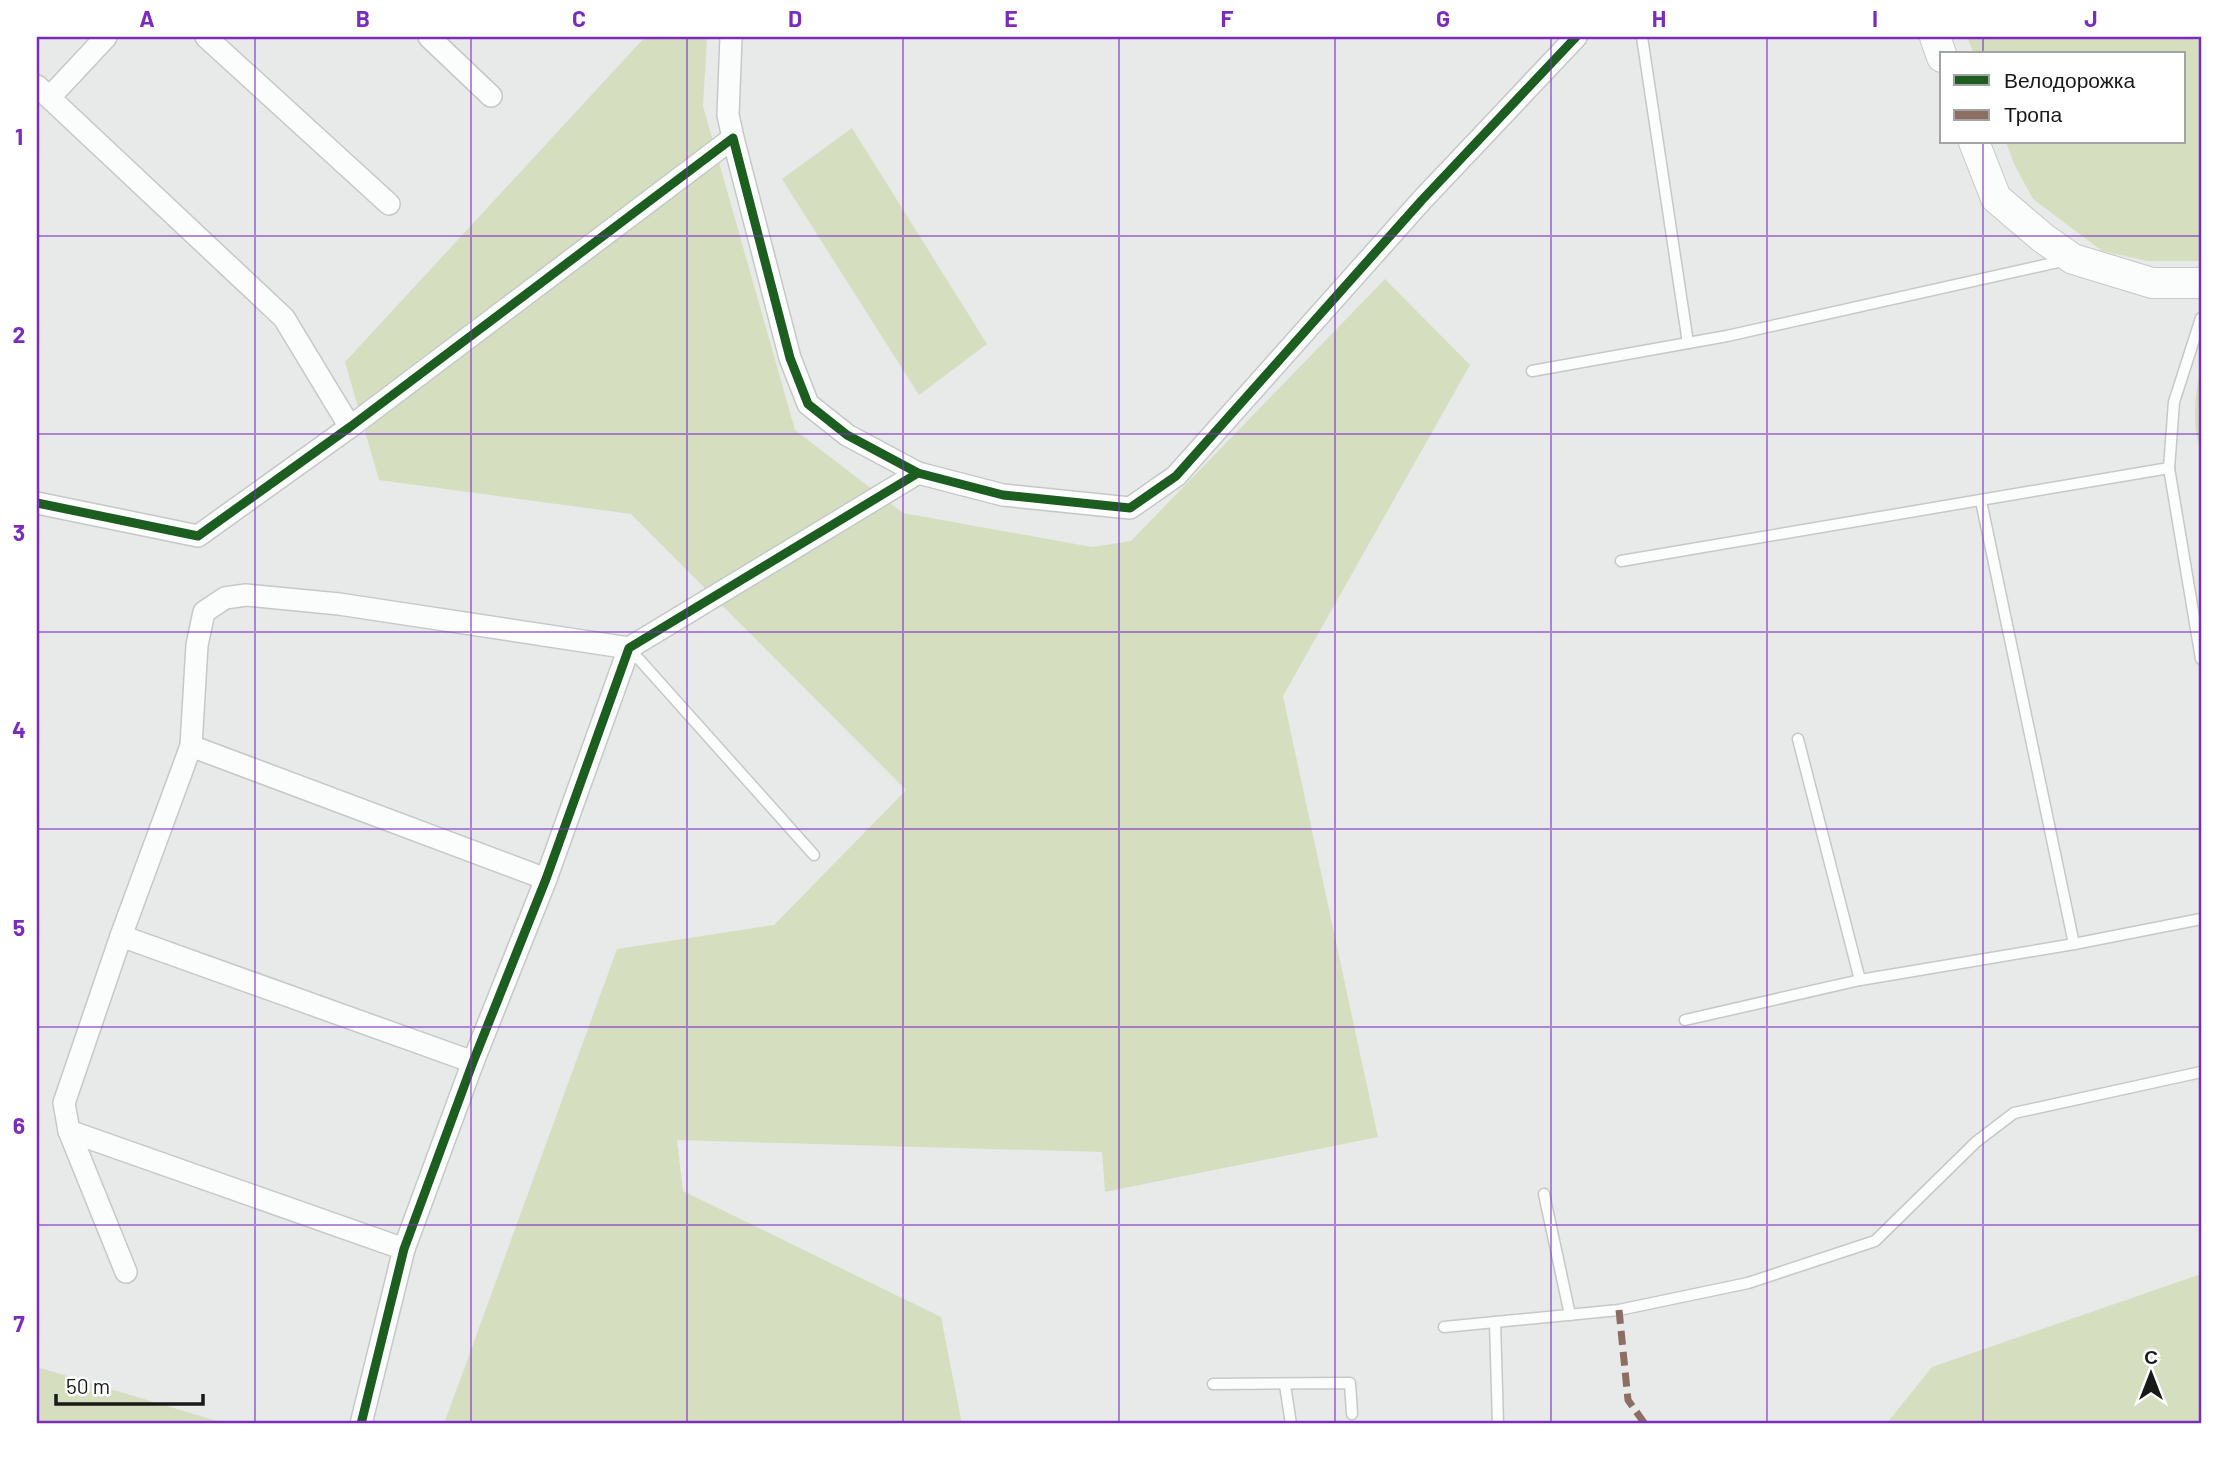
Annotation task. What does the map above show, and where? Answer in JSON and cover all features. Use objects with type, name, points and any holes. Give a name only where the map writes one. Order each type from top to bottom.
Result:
[{"type":"main road","points":[[1975,144],[1996,198],[2043,238],[2073,259],[2152,283],[2201,283]]},
{"type":"street","points":[[106,37],[43,91],[284,318],[350,427]]},
{"type":"street","points":[[206,37],[389,204]]},
{"type":"street","points":[[429,37],[491,96]]},
{"type":"street","points":[[731,37],[728,115],[790,358],[808,404],[847,435],[918,473],[1003,495],[1130,508],[1176,476],[1422,200],[1576,37]]},
{"type":"street","points":[[37,503],[198,536],[350,427],[733,138]]},
{"type":"street","points":[[361,1424],[404,1249],[473,1062],[546,879],[629,648],[918,473]]},
{"type":"street","points":[[126,1272],[69,1130],[64,1104],[121,936],[191,746],[198,645],[204,612],[225,598],[246,595],[339,604],[629,648]]},
{"type":"street","points":[[191,746],[546,879]]},
{"type":"street","points":[[121,936],[473,1062]]},
{"type":"street","points":[[69,1130],[404,1249]]},
{"type":"lane","points":[[1642,37],[1688,343]]},
{"type":"lane","points":[[1532,371],[1727,336],[2073,259]]},
{"type":"lane","points":[[2201,318],[2174,402],[2169,468],[2201,659]]},
{"type":"lane","points":[[1621,561],[2169,468]]},
{"type":"lane","points":[[1981,501],[2074,944]]},
{"type":"lane","points":[[629,648],[814,855]]},
{"type":"lane","points":[[1798,739],[1860,980]]},
{"type":"lane","points":[[1685,1020],[1860,980],[2074,944],[2201,919]]},
{"type":"lane","points":[[1444,1327],[1619,1310],[1748,1283],[1875,1241],[1976,1142],[2014,1113],[2201,1072]]},
{"type":"lane","points":[[1544,1194],[1570,1315]]},
{"type":"lane","points":[[1495,1322],[1498,1424]]},
{"type":"lane","points":[[1213,1384],[1350,1383],[1352,1414]]},
{"type":"lane","points":[[1285,1385],[1291,1424]]},
{"type":"green space","points":[[645,37],[707,37],[703,106],[795,430],[903,513],[1092,547],[1131,541],[1385,279],[1470,365],[1283,696],[1378,1137],[1105,1192],[1102,1152],[677,1140],[683,1191],[941,1317],[962,1424],[444,1424],[617,949],[774,925],[906,790],[631,514],[379,480],[345,362]]},
{"type":"green space","points":[[1967,37],[2201,37],[2201,261],[2147,261],[2102,251],[2033,199],[2007,144],[2186,144],[2186,52],[1973,52]]},
{"type":"green space","points":[[852,128],[987,344],[919,395],[782,179]]},
{"type":"green space","points":[[2201,369],[2201,449],[2196,431],[2195,409]]},
{"type":"green space","points":[[2201,1274],[2201,1424],[1886,1424],[1932,1367]]},
{"type":"green space","points":[[37,1367],[227,1424],[37,1424]]},
{"type":"marked path","points":[[1619,1310],[1628,1400],[1645,1424]]},
{"type":"cycle path","points":[[37,503],[198,536],[350,427],[733,138],[790,358],[808,404],[847,435],[918,473],[1003,495],[1130,508],[1176,476],[1422,200],[1576,37]]},
{"type":"cycle path","points":[[361,1424],[404,1249],[473,1062],[546,879],[629,648],[918,473]]}]
